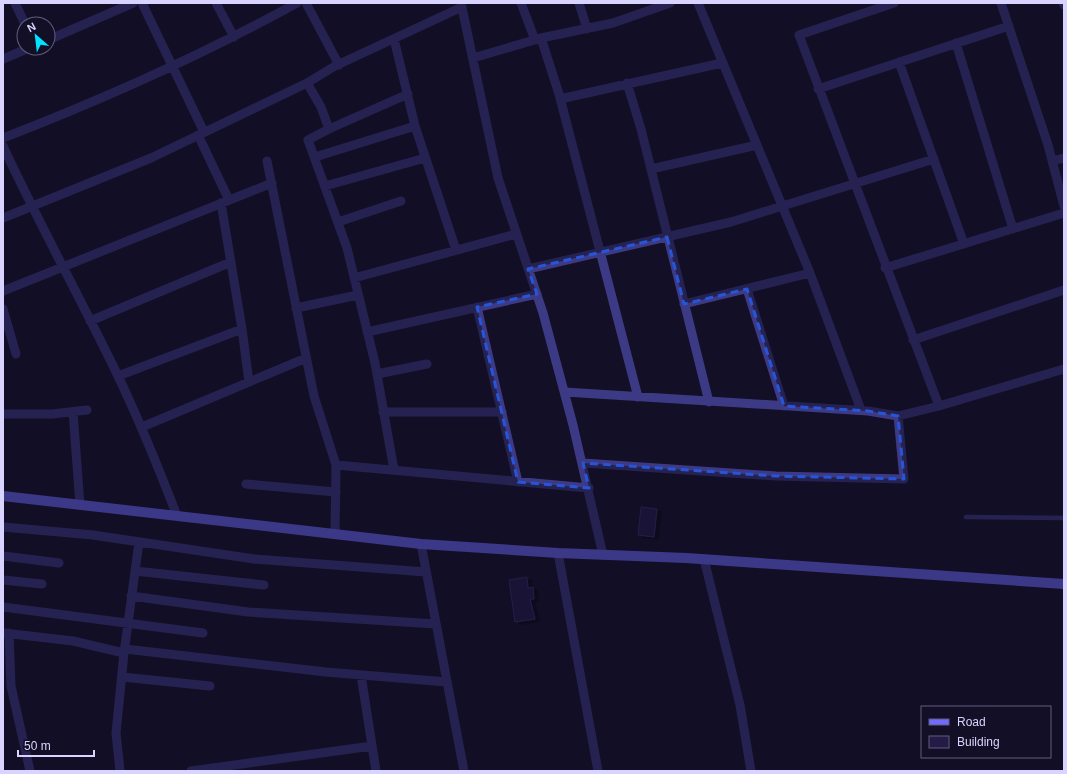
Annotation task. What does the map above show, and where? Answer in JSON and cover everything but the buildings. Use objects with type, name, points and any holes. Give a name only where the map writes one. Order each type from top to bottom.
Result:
[{"type":"street","points":[[15,3],[21,16]]},
{"type":"street","points":[[56,37],[133,3]]},
{"type":"street","points":[[142,3],[201,134],[225,201],[231,262],[249,382]]},
{"type":"street","points":[[216,3],[234,38]]},
{"type":"street","points":[[3,138],[52,119],[171,67],[234,38],[298,3]]},
{"type":"street","points":[[306,3],[339,65]]},
{"type":"street","points":[[521,3],[538,39],[560,99],[638,397]]},
{"type":"street","points":[[579,3],[587,29]]},
{"type":"street","points":[[473,58],[538,39],[613,23],[670,3]]},
{"type":"street","points":[[698,3],[810,273],[861,410]]},
{"type":"street","points":[[894,3],[799,35],[885,268],[939,406]]},
{"type":"street","points":[[1001,3],[1052,161],[1064,206]]},
{"type":"street","points":[[3,218],[151,158],[307,83],[339,65],[462,5],[498,178],[536,294],[564,392],[583,463],[604,554]]},
{"type":"street","points":[[818,89],[1009,26]]},
{"type":"street","points":[[394,39],[415,126],[456,250]]},
{"type":"street","points":[[956,43],[1013,229]]},
{"type":"street","points":[[3,59],[16,54]]},
{"type":"street","points":[[899,62],[964,244]]},
{"type":"street","points":[[560,99],[722,63]]},
{"type":"street","points":[[307,83],[321,107],[329,129]]},
{"type":"street","points":[[627,83],[641,129],[709,402]]},
{"type":"street","points":[[394,470],[377,374],[354,278],[338,222],[308,140],[329,129],[408,94]]},
{"type":"street","points":[[314,157],[415,126]]},
{"type":"street","points":[[651,169],[757,145]]},
{"type":"street","points":[[3,146],[31,207],[142,426],[177,516]]},
{"type":"street","points":[[325,186],[425,158]]},
{"type":"street","points":[[1052,161],[1064,158]]},
{"type":"street","points":[[528,269],[731,222],[934,159]]},
{"type":"street","points":[[267,161],[314,396],[336,465],[335,534]]},
{"type":"street","points":[[3,291],[272,183]]},
{"type":"street","points":[[338,222],[401,201]]},
{"type":"street","points":[[885,268],[1064,213]]},
{"type":"street","points":[[354,278],[516,234]]},
{"type":"street","points":[[90,321],[231,262]]},
{"type":"street","points":[[684,304],[810,273]]},
{"type":"street","points":[[747,289],[784,406]]},
{"type":"street","points":[[913,340],[1064,290]]},
{"type":"street","points":[[367,332],[536,294]]},
{"type":"street","points":[[296,308],[358,296]]},
{"type":"street","points":[[477,307],[518,482]]},
{"type":"street","points":[[3,309],[16,354]]},
{"type":"street","points":[[118,376],[242,329]]},
{"type":"street","points":[[142,426],[306,358]]},
{"type":"street","points":[[377,374],[427,364]]},
{"type":"street","points":[[564,392],[709,402],[861,410],[898,416],[939,406],[1064,369]]},
{"type":"street","points":[[3,414],[26,415],[87,410]]},
{"type":"street","points":[[73,412],[80,505]]},
{"type":"street","points":[[383,412],[502,412]]},
{"type":"street","points":[[583,463],[776,476],[904,479],[898,416]]},
{"type":"street","points":[[336,465],[589,488]]},
{"type":"street","points":[[246,484],[336,492]]},
{"type":"street","points":[[3,496],[420,544],[558,553],[704,559],[1064,584]]},
{"type":"street","points":[[3,527],[93,535],[254,558],[426,572]]},
{"type":"street","points":[[120,771],[116,742],[128,622],[139,542]]},
{"type":"street","points":[[420,544],[464,771]]},
{"type":"street","points":[[558,553],[598,771]]},
{"type":"street","points":[[3,556],[59,563]]},
{"type":"street","points":[[704,559],[740,705],[751,771]]},
{"type":"street","points":[[135,571],[264,585]]},
{"type":"street","points":[[3,580],[42,584]]},
{"type":"street","points":[[131,596],[248,612],[436,624]]},
{"type":"street","points":[[3,606],[203,632]]},
{"type":"street","points":[[30,771],[7,687],[6,633],[73,641],[125,651],[447,682]]},
{"type":"street","points":[[361,674],[376,771]]},
{"type":"street","points":[[122,676],[210,686]]},
{"type":"street","points":[[191,771],[372,746]]},
{"type":"lane","points":[[966,517],[1064,518]]},
{"type":"highlighted area","points":[[667,237],[684,304],[747,289],[784,406],[868,411],[898,416],[904,479],[776,476],[583,463],[589,488],[518,482],[477,307],[537,294],[528,269]]}]
